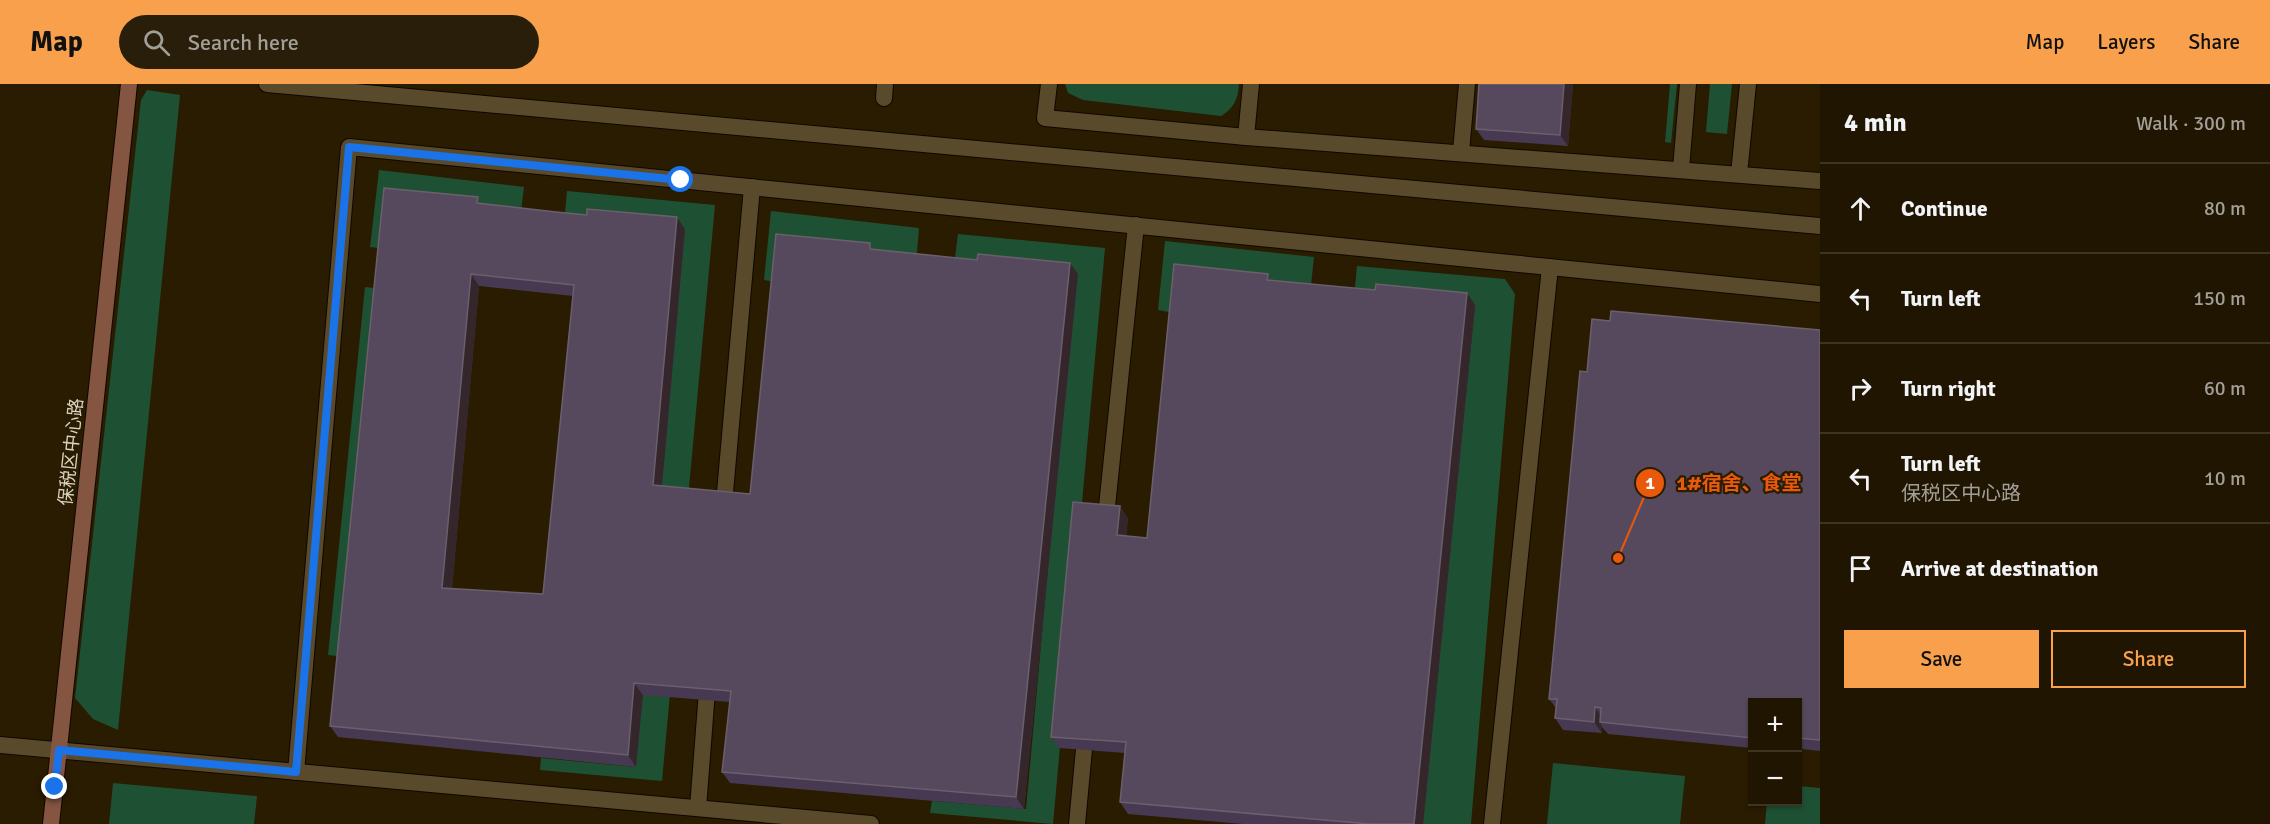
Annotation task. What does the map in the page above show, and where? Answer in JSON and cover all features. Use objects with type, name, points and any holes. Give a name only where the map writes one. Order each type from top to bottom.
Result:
[{"type":"main road","name":"保税区中心路","points":[[51,824],[129,84]]},
{"type":"street","points":[[267,84],[1820,226]]},
{"type":"street","points":[[1049,84],[1045,118],[1246,137],[1820,181]]},
{"type":"street","points":[[1246,137],[1251,84]]},
{"type":"street","points":[[1461,152],[1467,84]]},
{"type":"street","points":[[1681,170],[1688,84]]},
{"type":"street","points":[[1739,174],[1748,84]]},
{"type":"street","points":[[296,772],[349,147],[1820,294]]},
{"type":"street","points":[[722,526],[752,187]]},
{"type":"street","points":[[1104,539],[1136,225]]},
{"type":"street","points":[[1492,824],[1550,267]]},
{"type":"street","points":[[698,808],[709,665]]},
{"type":"street","points":[[1077,824],[1088,715]]},
{"type":"street","points":[[0,745],[698,808],[778,820],[871,824]]},
{"type":"green space","points":[[1065,84],[1239,84],[1234,103],[1221,116],[1083,100],[1068,93]]},
{"type":"green space","points":[[1670,84],[1677,84],[1671,143],[1665,142]]},
{"type":"green space","points":[[1710,84],[1732,84],[1727,134],[1706,132]]},
{"type":"green space","points":[[147,90],[180,95],[118,730],[93,719],[75,698],[141,100]]},
{"type":"green space","points":[[379,170],[524,187],[520,219],[387,249],[370,247]]},
{"type":"green space","points":[[567,191],[715,205],[662,781],[540,770],[541,758],[635,767],[564,224]]},
{"type":"green space","points":[[771,211],[919,228],[916,264],[781,283],[764,280]]},
{"type":"green space","points":[[958,234],[1105,248],[1053,824],[930,813],[932,801],[1026,809],[1075,272],[954,266]]},
{"type":"green space","points":[[1165,241],[1314,257],[1310,294],[1175,313],[1158,310]]},
{"type":"green space","points":[[1357,266],[1505,279],[1515,294],[1471,824],[1423,824],[1475,305],[1354,298]]},
{"type":"green space","points":[[365,287],[383,289],[347,657],[328,655]]},
{"type":"green space","points":[[1553,763],[1685,776],[1680,824],[1547,824]]},
{"type":"green space","points":[[113,783],[257,796],[254,824],[109,824]]},
{"type":"green space","points":[[1802,786],[1820,788],[1820,824],[1765,824],[1767,806],[1802,806]]},
{"type":"building","points":[[1479,84],[1564,84],[1560,135],[1476,129]]},
{"type":"building","points":[[384,188],[478,197],[477,203],[556,212],[587,215],[587,209],[677,217],[653,485],[750,494],[776,234],[870,243],[870,249],[977,260],[978,254],[1070,263],[1016,797],[722,772],[731,691],[634,683],[628,755],[330,726]],"holes":[[[471,274],[574,285],[543,594],[442,588]]]},
{"type":"building","points":[[1174,264],[1268,274],[1267,280],[1375,290],[1376,284],[1467,293],[1414,824],[1370,824],[1120,802],[1126,742],[1051,737],[1073,502],[1120,506],[1117,535],[1147,538]]},
{"type":"building","points":[[1611,311],[1820,330],[1820,740],[1802,738],[1802,698],[1748,698],[1748,738],[1600,722],[1601,708],[1595,707],[1594,722],[1555,718],[1557,699],[1549,699],[1580,371],[1587,372],[1592,319],[1610,321]]},
{"type":"place","name":"1#宿舍、食堂","points":[[1618,558]]},
{"type":"route","points":[[55,787],[59,750],[296,772],[349,147],[681,180]]}]
